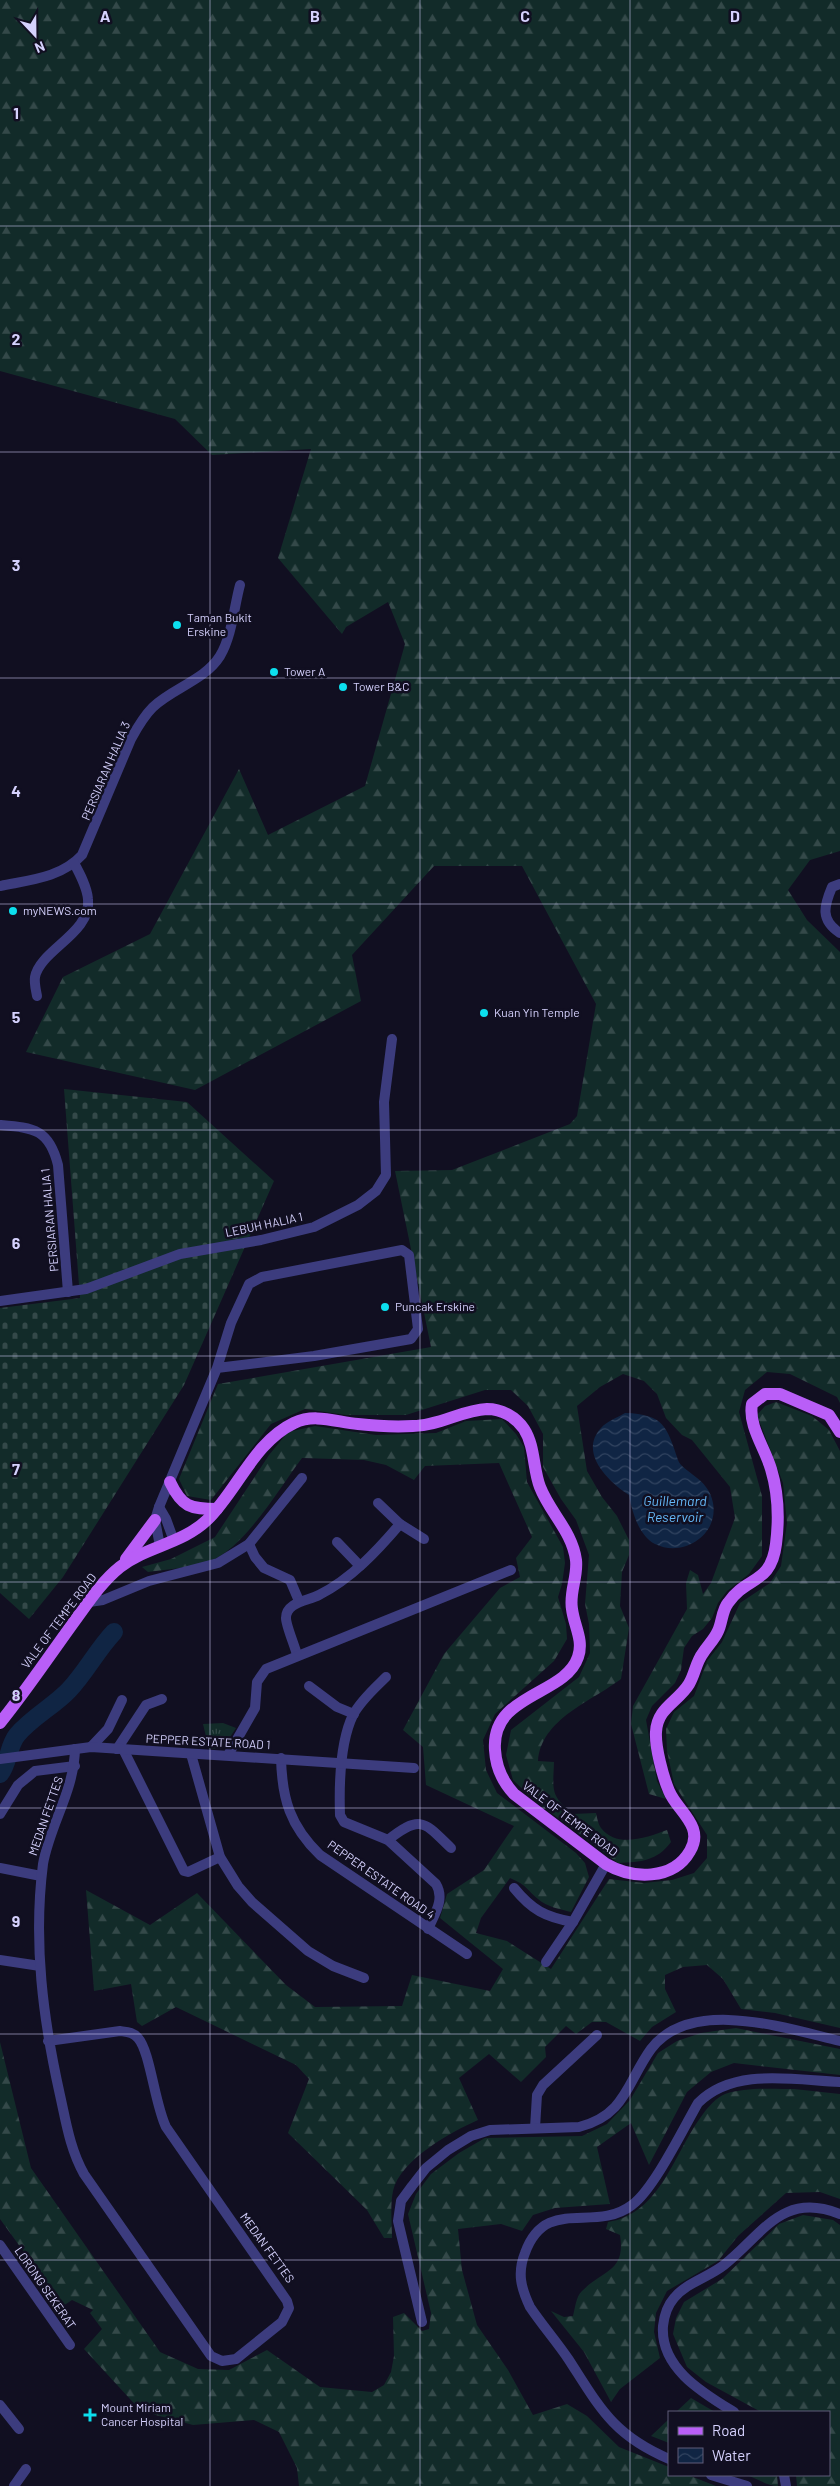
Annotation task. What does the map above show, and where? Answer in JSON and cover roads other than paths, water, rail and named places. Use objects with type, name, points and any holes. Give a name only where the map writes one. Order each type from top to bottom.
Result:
[{"type":"main road","name":"VALE OF TEMPE ROAD","points":[[0,1724],[89,1602],[120,1567],[138,1556],[174,1541],[198,1528],[217,1510],[268,1442],[279,1432],[308,1418],[324,1418],[360,1424],[414,1426],[441,1422],[470,1412],[496,1409],[513,1418],[523,1428],[528,1438],[541,1490],[563,1524],[574,1549],[577,1569],[571,1596],[572,1610],[580,1640],[578,1660],[571,1669],[516,1706],[503,1718],[497,1731],[496,1759],[502,1780],[514,1794],[606,1864],[619,1871],[632,1874],[662,1873],[674,1868],[691,1850],[694,1829],[669,1791],[656,1734],[658,1721],[663,1709],[690,1683],[703,1652],[718,1633],[726,1604],[735,1594],[766,1573],[773,1559],[776,1543],[776,1491],[771,1468],[752,1421],[750,1412],[752,1404],[765,1394],[780,1394],[829,1415],[840,1432]]},
{"type":"main road","points":[[170,1482],[176,1493],[190,1507],[217,1510]]},
{"type":"main road","points":[[120,1567],[155,1520]]},
{"type":"street","name":"PERSIARAN HALIA 3","points":[[0,886],[49,876],[74,864],[88,845],[131,739],[140,722],[153,707],[201,675],[219,657],[224,647],[240,585]]},
{"type":"street","points":[[37,996],[35,982],[37,972],[77,928],[86,914],[88,905],[87,892],[74,864]]},
{"type":"street","points":[[840,884],[832,887],[824,913],[827,922],[840,933]]},
{"type":"street","name":"LEBUH HALIA 1","points":[[0,1301],[86,1289],[180,1254],[261,1240],[314,1227],[338,1216],[376,1191],[386,1175],[384,1102],[392,1039]]},
{"type":"street","name":"PERSIARAN HALIA 1","points":[[0,1125],[23,1127],[41,1132],[49,1140],[55,1152],[58,1165],[68,1292]]},
{"type":"street","points":[[160,1546],[155,1520],[159,1507],[217,1368],[231,1324],[249,1284],[262,1277],[402,1250],[409,1255],[418,1329],[412,1339],[314,1356],[217,1368]]},
{"type":"street","points":[[89,1602],[103,1600],[149,1581],[218,1563],[249,1544],[302,1478]]},
{"type":"street","points":[[378,1504],[400,1524],[424,1539]]},
{"type":"street","points":[[159,1507],[166,1519],[174,1541]]},
{"type":"street","points":[[297,1655],[286,1618],[289,1609],[300,1601],[319,1595],[339,1584],[360,1566],[400,1524]]},
{"type":"street","points":[[337,1542],[360,1566]]},
{"type":"street","points":[[249,1544],[255,1557],[264,1568],[290,1580],[300,1601]]},
{"type":"street","points":[[228,1755],[255,1708],[257,1682],[260,1675],[266,1669],[511,1570]]},
{"type":"street","points":[[386,1677],[354,1714],[346,1736],[340,1815],[344,1822],[388,1840],[436,1884],[441,1891],[440,1899],[428,1929]]},
{"type":"street","points":[[309,1686],[337,1707],[354,1714]]},
{"type":"street","points":[[162,1699],[146,1706],[120,1749],[184,1871],[192,1870],[220,1857]]},
{"type":"street","points":[[91,1747],[108,1729],[122,1700]]},
{"type":"street","name":"PEPPER ESTATE ROAD 1","points":[[0,1759],[91,1747],[414,1768]]},
{"type":"street","name":"MEDAN FETTES","points":[[48,2041],[120,2031],[129,2032],[141,2042],[159,2110],[166,2127],[287,2301],[288,2308],[282,2322],[236,2358],[222,2362],[211,2356],[84,2174],[71,2146],[48,2041],[40,1966],[41,1876],[45,1852],[71,1784],[75,1766],[75,1750]]},
{"type":"street","points":[[191,1754],[220,1857],[238,1886],[252,1902],[301,1946],[333,1966],[364,1978]]},
{"type":"street","name":"PEPPER ESTATE ROAD 4","points":[[281,1758],[285,1802],[306,1842],[320,1855],[467,1954]]},
{"type":"street","points":[[0,1814],[18,1784],[35,1772],[75,1766]]},
{"type":"street","points":[[388,1840],[409,1826],[419,1823],[428,1826],[451,1848]]},
{"type":"street","points":[[546,1962],[573,1922],[606,1864]]},
{"type":"street","points":[[0,1868],[41,1876]]},
{"type":"street","points":[[514,1888],[528,1905],[551,1918],[573,1922]]},
{"type":"street","points":[[0,1960],[40,1966]]},
{"type":"street","points":[[422,2322],[398,2221],[401,2201],[426,2168],[448,2150],[471,2136],[490,2130],[579,2127],[593,2124],[608,2114],[634,2082],[652,2049],[668,2035],[685,2026],[727,2019],[751,2021],[840,2041]]},
{"type":"street","points":[[535,2128],[536,2103],[542,2085],[597,2035]]},
{"type":"street","points":[[668,2459],[641,2446],[623,2433],[606,2416],[530,2307],[520,2284],[522,2261],[530,2239],[544,2224],[554,2220],[611,2215],[630,2207],[648,2188],[698,2103],[709,2092],[721,2085],[754,2079],[840,2082]]},
{"type":"street","points":[[732,2411],[698,2389],[676,2366],[662,2338],[668,2308],[674,2298],[684,2289],[724,2265],[766,2224],[790,2209],[818,2208],[840,2214]]},
{"type":"street","name":"LORONG SEKERAT","points":[[0,2245],[70,2345]]},
{"type":"street","points":[[0,2406],[19,2429]]},
{"type":"street","points":[[14,2486],[26,2468]]},
{"type":"street","points":[[714,2476],[747,2486]]},
{"type":"water","name":"Guillemard Reservoir","points":[[625,1413],[648,1416],[662,1424],[671,1439],[680,1464],[701,1482],[711,1494],[713,1515],[705,1534],[697,1541],[687,1546],[666,1548],[649,1540],[637,1523],[629,1495],[613,1483],[599,1466],[594,1457],[593,1447],[595,1438],[601,1428],[609,1421]]},
{"type":"waterway","points":[[0,1774],[17,1735],[69,1690],[114,1632]]},
{"type":"place","name":"Taman Bukit Erskine","points":[[177,625]]},
{"type":"place","name":"Tower A","points":[[274,672]]},
{"type":"place","name":"Tower B&C","points":[[343,687]]},
{"type":"place","name":"myNEWS.com","points":[[13,911]]},
{"type":"place","name":"Kuan Yin Temple","points":[[484,1013]]},
{"type":"place","name":"Puncak Erskine","points":[[385,1307]]},
{"type":"place","name":"Mount Miriam Cancer Hospital","points":[[90,2415]]}]
